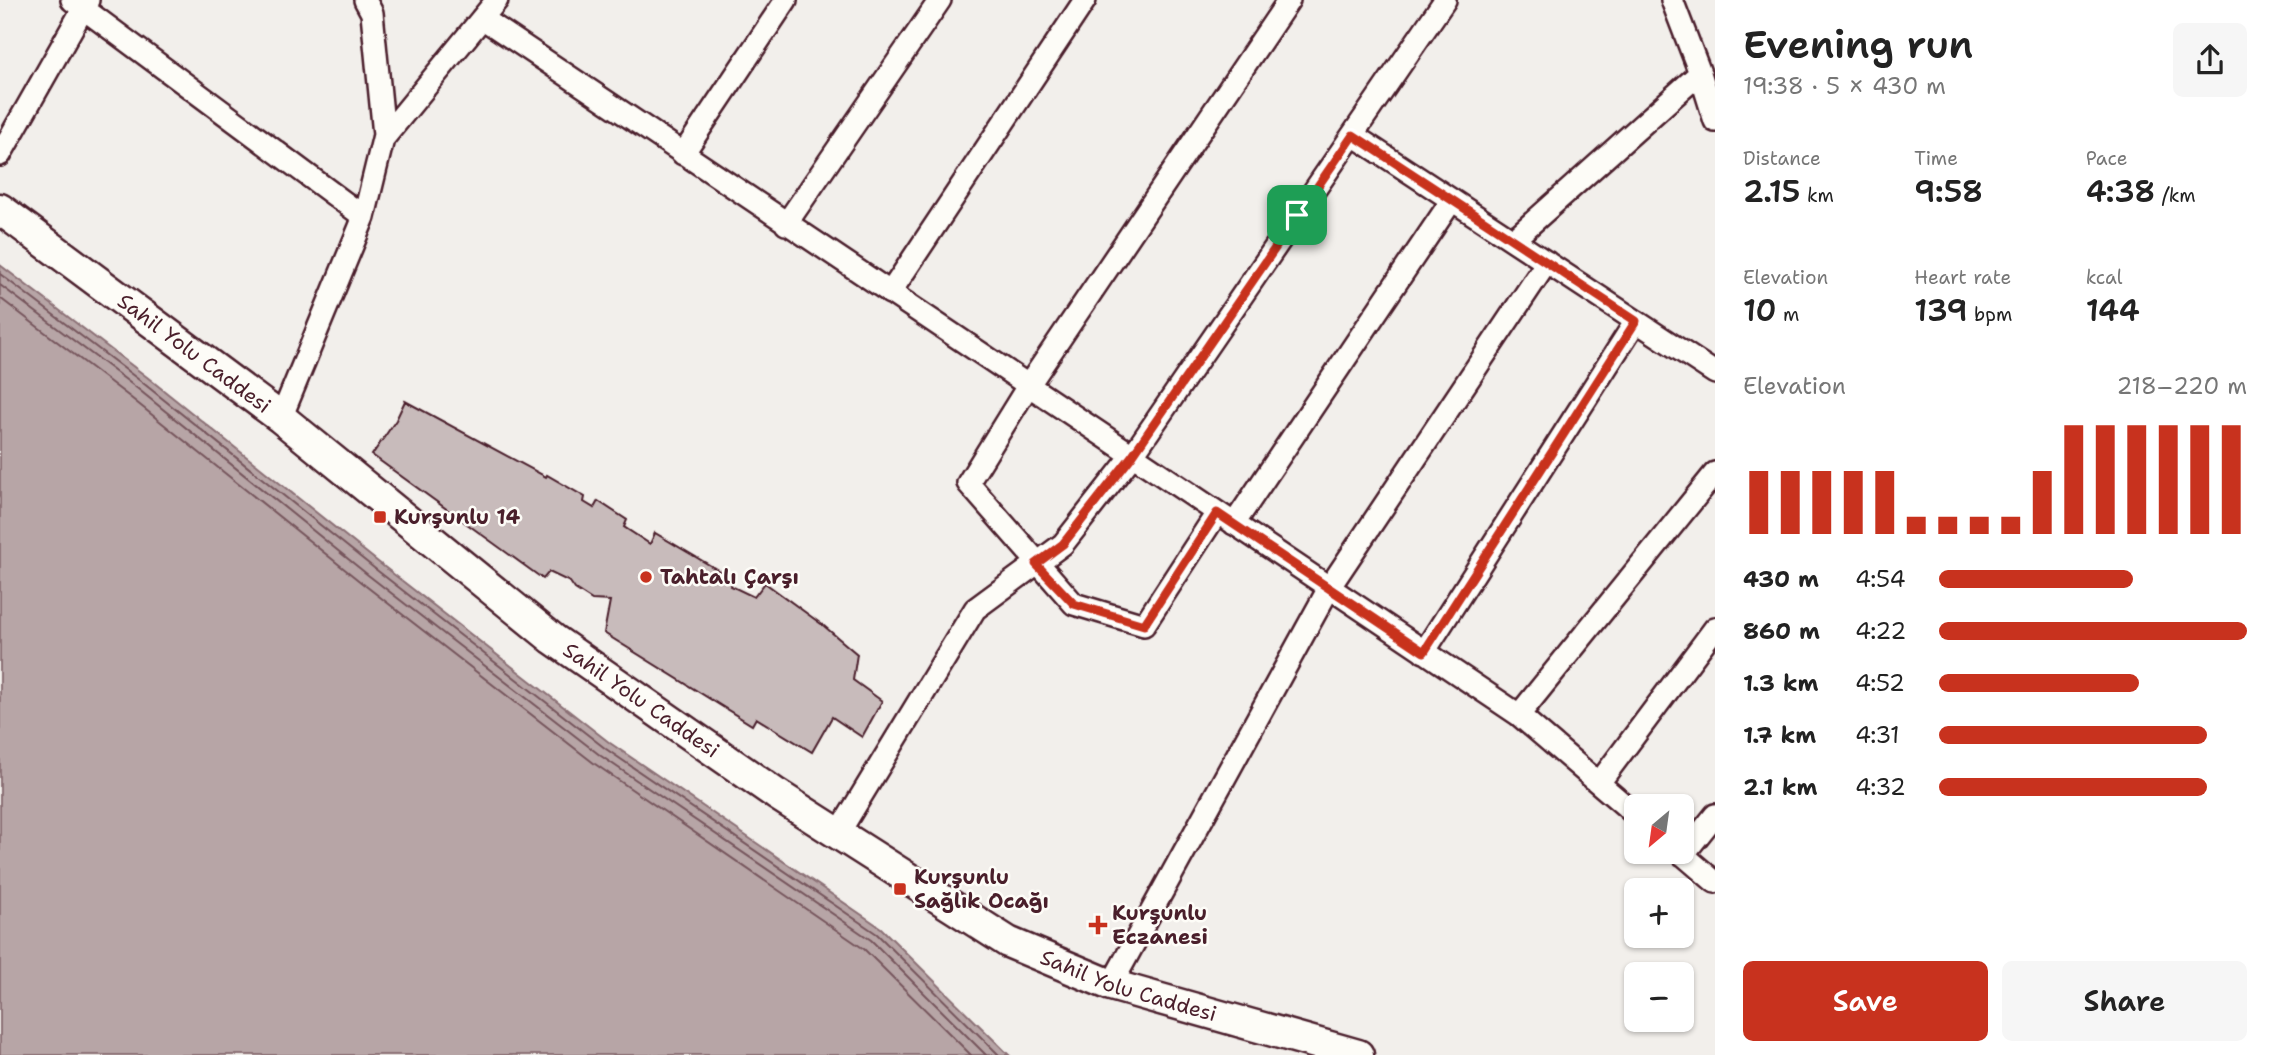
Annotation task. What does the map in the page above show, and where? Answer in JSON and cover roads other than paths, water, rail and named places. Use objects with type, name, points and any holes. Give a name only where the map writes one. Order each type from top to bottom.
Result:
[{"type":"main road","name":"Sahil Yolu Caddesi","points":[[0,209],[281,418],[553,639],[776,794],[1008,942],[1111,985],[1358,1055]]},
{"type":"street","points":[[281,418],[364,217],[383,139],[372,13],[365,0]]},
{"type":"street","points":[[383,139],[497,0]]},
{"type":"street","points":[[683,154],[786,0]]},
{"type":"street","points":[[786,224],[940,0]]},
{"type":"street","points":[[890,293],[1085,0]]},
{"type":"street","points":[[1289,0],[1028,386],[968,483],[1036,564],[1074,604],[1144,625],[1226,519],[1452,200]]},
{"type":"street","points":[[838,834],[975,609],[1063,544],[1132,456],[1445,0]]},
{"type":"street","points":[[1672,0],[1715,121]]},
{"type":"street","points":[[0,155],[81,3],[364,217]]},
{"type":"street","points":[[482,19],[1519,715],[1624,805]]},
{"type":"street","points":[[1513,240],[1700,73]]},
{"type":"street","points":[[1353,135],[1715,373]]},
{"type":"street","points":[[1111,985],[1329,588],[1547,262]]},
{"type":"street","points":[[1424,652],[1636,321]]},
{"type":"street","points":[[1519,715],[1715,473]]},
{"type":"street","points":[[1599,783],[1715,628]]},
{"type":"street","points":[[1694,839],[1715,814]]},
{"type":"street","points":[[1694,864],[1715,882]]},
{"type":"water","points":[[0,265],[147,377],[610,743],[881,928],[1009,1055],[0,1055]]},
{"type":"place","name":"Kurşunlu 14","points":[[380,517]]},
{"type":"place","name":"Tahtalı Çarşı","points":[[646,577]]},
{"type":"place","name":"Kurşunlu Sağlık Ocağı","points":[[900,889]]},
{"type":"place","name":"Kurşunlu Eczanesi","points":[[1098,925]]}]
